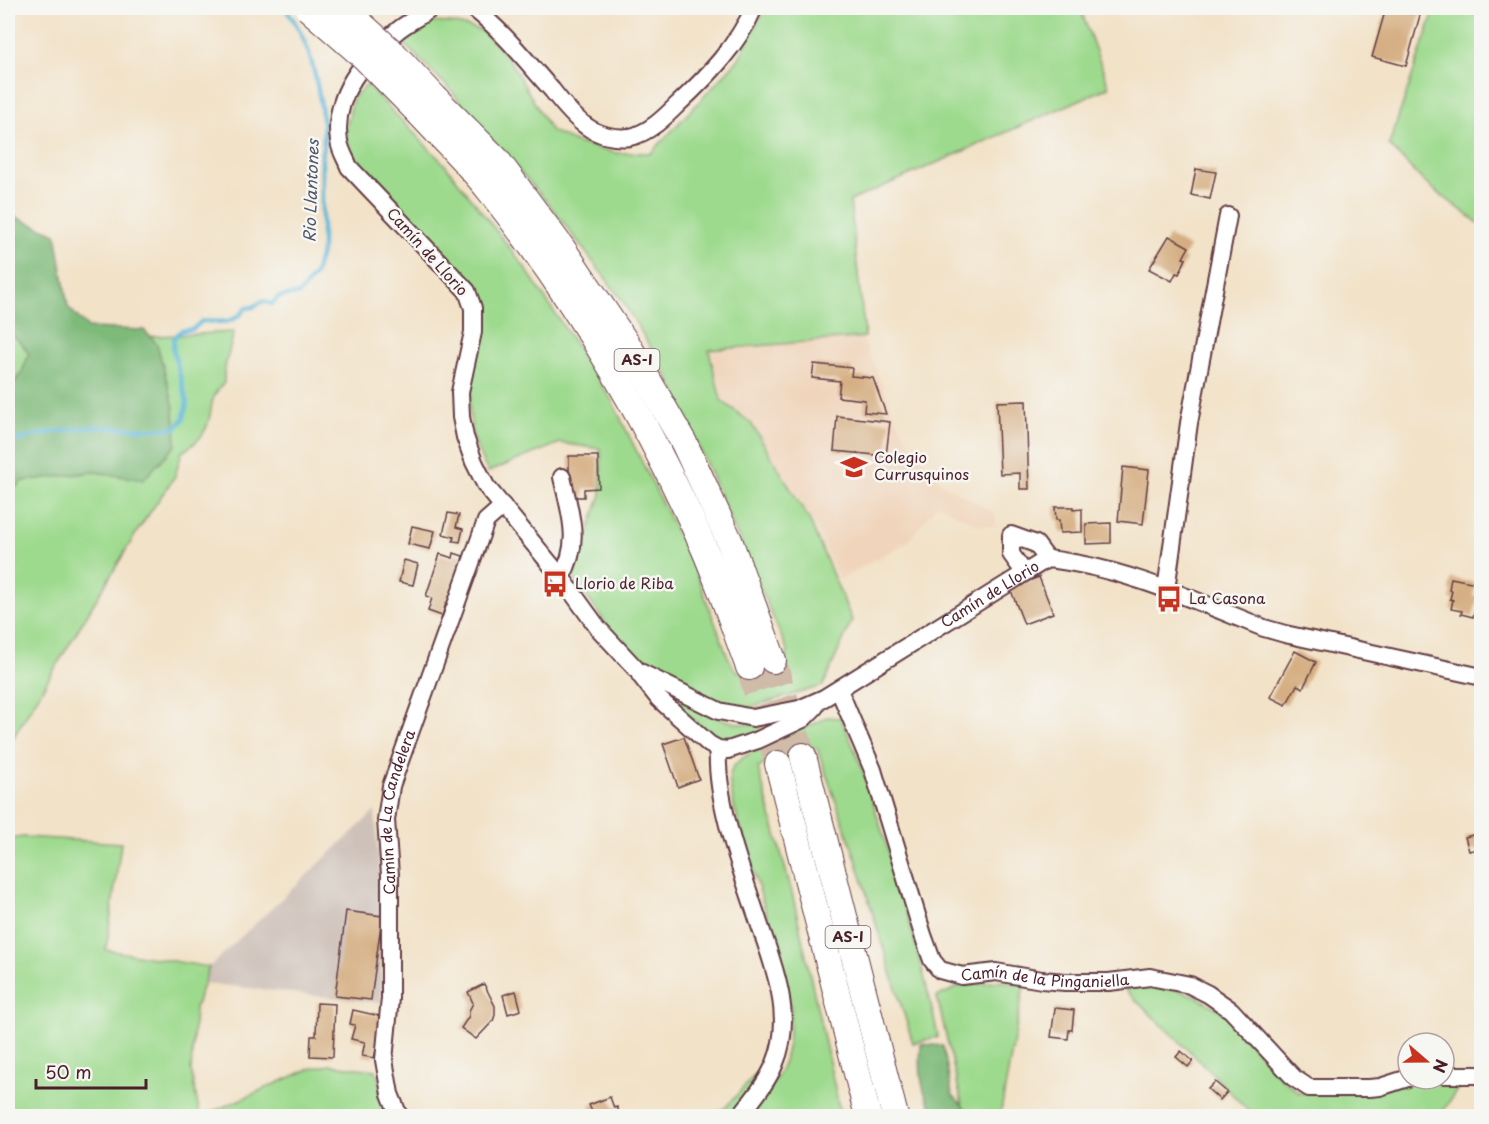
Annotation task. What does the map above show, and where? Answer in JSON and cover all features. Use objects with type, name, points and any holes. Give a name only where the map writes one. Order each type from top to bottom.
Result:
[{"type":"highway","name":"AS-I","points":[[308,8],[370,63],[497,160],[562,248],[629,347],[684,443],[729,540],[773,660]]},
{"type":"highway","name":"AS-I","points":[[343,8],[393,53],[428,106],[542,262],[609,363],[662,459],[705,550],[748,667]]},
{"type":"highway","name":"AS-I","points":[[803,756],[895,1116]]},
{"type":"highway","name":"AS-I","points":[[778,764],[868,1116]]},
{"type":"street","name":"Camín de Llorio","points":[[432,8],[398,30],[371,53],[353,76],[337,121],[339,144],[349,167],[466,291],[473,308],[473,332],[460,392],[461,417],[474,462],[486,486],[561,577],[598,628],[659,699],[709,744],[718,749],[728,750],[758,740],[803,719],[831,694]]},
{"type":"street","points":[[473,8],[513,46],[575,116],[598,133],[614,137],[630,137],[645,132],[661,121],[707,77],[733,44],[754,8]]},
{"type":"street","points":[[1166,590],[1189,423],[1227,216]]},
{"type":"street","points":[[561,577],[569,564],[574,544],[562,477]]},
{"type":"street","name":"Camín de La Candelera","points":[[399,1116],[390,1094],[384,1060],[390,998],[390,875],[387,806],[391,786],[486,521],[503,506]]},
{"type":"street","points":[[1023,572],[1011,554],[1011,535],[1036,544],[1047,559]]},
{"type":"street","name":"Camín de Llorio","points":[[638,672],[719,711],[753,718],[799,709],[831,694],[1047,559],[1084,564],[1141,580],[1285,634],[1482,677]]},
{"type":"street","name":"Camín de la Pinganiella","points":[[831,694],[873,770],[923,935],[932,960],[940,970],[962,976],[996,972],[1042,981],[1065,982],[1109,982],[1150,977],[1190,985],[1231,1010],[1294,1078],[1309,1088],[1369,1088],[1396,1082]]},
{"type":"street","points":[[718,749],[717,768],[732,841],[775,969],[782,997],[782,1033],[776,1061],[765,1084],[740,1116]]},
{"type":"street","points":[[1456,1075],[1482,1075]]},
{"type":"shaded area","name":"Colegio Currusquinos","points":[[862,337],[897,420],[913,450],[943,484],[996,514],[995,526],[978,525],[937,504],[909,541],[839,580],[811,517],[752,422],[723,398],[712,352]]},
{"type":"shaded area","points":[[375,811],[382,909],[381,1003],[203,983],[209,967]]},
{"type":"green space","points":[[765,8],[1080,8],[1109,87],[850,201],[865,337],[709,350],[721,400],[751,423],[809,519],[852,620],[823,686],[741,710],[675,681],[633,656],[607,625],[573,577],[601,495],[601,449],[560,443],[488,472],[473,433],[469,407],[471,379],[486,327],[486,302],[361,173],[345,136],[353,98],[367,85],[446,166],[526,269],[611,399],[694,568],[728,657],[735,670],[741,673],[786,658],[788,652],[669,378],[622,300],[550,205],[477,124],[451,90],[400,40],[429,22],[451,23],[481,30],[509,59],[551,131],[577,143],[616,153],[651,153],[738,60]]},
{"type":"green space","points":[[1435,8],[1481,8],[1481,225],[1424,182],[1389,145]]},
{"type":"green space","points":[[8,214],[56,234],[68,307],[88,328],[144,330],[157,344],[174,407],[176,445],[143,480],[95,472],[23,481],[8,494],[8,392],[22,372],[29,354],[8,331]]},
{"type":"green space","points":[[8,216],[60,309],[87,335],[140,337],[234,332],[224,371],[224,383],[213,398],[204,432],[182,452],[175,476],[138,530],[8,746]]},
{"type":"green space","points":[[660,690],[704,713],[723,720],[749,724],[778,722],[749,739],[726,741],[709,734]]},
{"type":"green space","points":[[827,717],[840,718],[864,774],[913,935],[938,1037],[913,1043],[854,853],[817,748],[804,749],[791,759],[779,756],[758,768],[793,897],[841,1116],[748,1116],[777,1077],[784,1061],[791,1009],[775,943],[734,806],[730,777],[732,769],[748,755]]},
{"type":"green space","points":[[24,837],[121,843],[106,950],[209,967],[195,1008],[191,1071],[200,1116],[8,1116],[8,839]]},
{"type":"green space","points":[[998,981],[1024,985],[1000,1116],[965,1116],[937,997],[958,987]]},
{"type":"green space","points":[[1148,984],[1167,986],[1195,996],[1222,1011],[1276,1073],[1299,1093],[1359,1093],[1396,1084],[1396,1091],[1456,1091],[1456,1081],[1462,1082],[1440,1116],[1253,1116],[1208,1069],[1125,990]]},
{"type":"green space","points":[[921,1044],[943,1046],[952,1094],[972,1116],[937,1116],[927,1099],[922,1082]]},
{"type":"green space","points":[[773,1055],[734,1116],[710,1116],[725,1108]]},
{"type":"green space","points":[[330,1065],[376,1070],[389,1116],[203,1116],[309,1069]]},
{"type":"building","points":[[1386,8],[1422,8],[1406,66],[1372,57]]},
{"type":"building","points":[[1196,169],[1216,172],[1210,199],[1191,195]]},
{"type":"building","points":[[1169,236],[1189,247],[1183,258],[1186,259],[1179,274],[1176,273],[1172,281],[1149,269]]},
{"type":"building","points":[[814,364],[852,368],[851,376],[873,378],[886,414],[864,412],[865,400],[838,397],[840,381],[812,378]]},
{"type":"building","points":[[1026,401],[1029,489],[1020,489],[1020,473],[1000,474],[997,402]]},
{"type":"building","points":[[837,416],[890,422],[886,456],[834,451]]},
{"type":"building","points":[[569,456],[598,456],[599,488],[584,489],[584,497],[569,497]]},
{"type":"building","points":[[1123,467],[1149,470],[1143,524],[1118,521]]},
{"type":"building","points":[[1055,507],[1082,509],[1082,532],[1060,533]]},
{"type":"building","points":[[448,513],[459,515],[456,527],[463,529],[460,542],[453,541],[454,537],[443,534]]},
{"type":"building","points":[[1111,523],[1111,543],[1086,544],[1086,524]]},
{"type":"building","points":[[412,526],[435,531],[430,549],[408,544]]},
{"type":"building","points":[[454,553],[463,556],[462,561],[465,562],[451,604],[446,603],[442,616],[428,611],[432,598],[426,596],[440,554],[453,558]]},
{"type":"building","points":[[404,560],[418,564],[413,585],[399,582]]},
{"type":"building","points":[[1039,577],[1053,613],[1024,624],[1010,588]]},
{"type":"building","points":[[1451,578],[1476,583],[1473,596],[1478,597],[1473,617],[1461,614],[1462,611],[1451,609],[1453,600],[1450,599],[1452,591],[1449,590]]},
{"type":"building","points":[[1295,651],[1316,662],[1303,688],[1297,685],[1286,705],[1270,697]]},
{"type":"building","points":[[684,737],[699,779],[678,787],[663,744]]},
{"type":"building","points":[[1480,833],[1482,848],[1469,851],[1465,837]]},
{"type":"building","points":[[346,911],[382,916],[371,1000],[335,996]]},
{"type":"building","points":[[484,984],[495,1006],[495,1015],[493,1021],[476,1039],[461,1028],[469,1016],[473,1003],[468,992]]},
{"type":"building","points":[[516,991],[521,1010],[508,1014],[503,995]]},
{"type":"building","points":[[317,1003],[335,1004],[333,1057],[310,1056],[311,1036],[316,1036]]},
{"type":"building","points":[[1055,1008],[1074,1010],[1072,1030],[1069,1030],[1068,1039],[1051,1037]]},
{"type":"building","points":[[353,1010],[384,1017],[374,1058],[362,1056],[365,1042],[351,1039],[355,1025],[350,1024]]},
{"type":"building","points":[[1181,1051],[1193,1061],[1188,1067],[1176,1057]]},
{"type":"building","points":[[1215,1082],[1227,1092],[1220,1100],[1208,1089]]},
{"type":"building","points":[[610,1097],[614,1108],[617,1107],[621,1116],[594,1116],[589,1105]]},
{"type":"waterway","name":"Rio Llantones","points":[[8,444],[41,434],[83,428],[176,428],[184,418],[187,402],[173,349],[174,338],[181,331],[193,329],[202,321],[232,320],[246,308],[263,301],[272,304],[278,297],[299,294],[315,274],[322,249],[324,140],[321,106],[305,42],[285,8]]},
{"type":"tunnel","points":[[773,660],[803,756]]},
{"type":"tunnel","points":[[749,667],[778,764]]},
{"type":"place","name":"Colegio Currusquinos","points":[[854,467]]},
{"type":"place","name":"Llorio de Riba","points":[[555,584]]},
{"type":"place","name":"La Casona","points":[[1169,599]]}]
